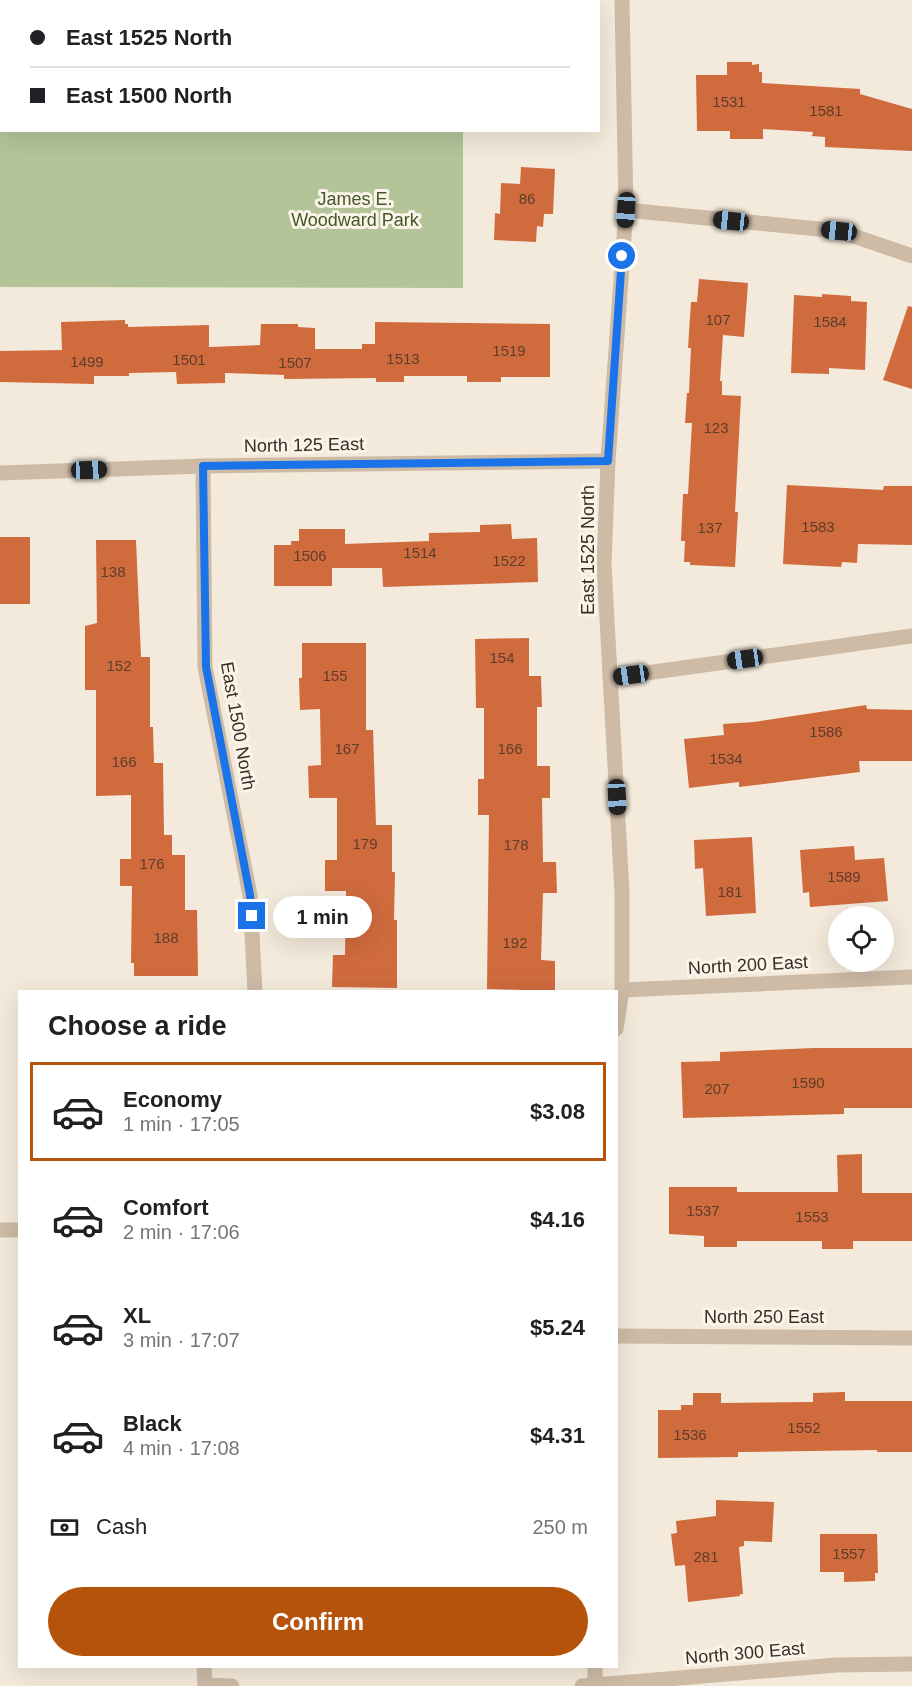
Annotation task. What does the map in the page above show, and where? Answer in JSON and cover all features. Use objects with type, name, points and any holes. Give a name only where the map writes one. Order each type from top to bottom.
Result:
[{"type":"street","name":"East 1525 North","points":[[618,1016],[622,990],[622,893],[604,565],[608,461],[626,210],[622,0]]},
{"type":"street","points":[[626,210],[839,231],[912,256]]},
{"type":"street","name":"North 125 East","points":[[0,473],[203,466],[608,461]]},
{"type":"street","name":"East 1500 North","points":[[203,466],[206,667],[250,895],[255,990]]},
{"type":"street","points":[[610,678],[912,636]]},
{"type":"street","name":"North 200 East","points":[[622,990],[912,977]]},
{"type":"street","points":[[0,1230],[18,1230]]},
{"type":"street","name":"North 250 East","points":[[618,1336],[912,1338]]},
{"type":"street","name":"North 300 East","points":[[582,1686],[837,1665],[912,1664]]},
{"type":"street","points":[[204,1668],[205,1685],[232,1686]]},
{"type":"street","points":[[595,1668],[595,1686]]},
{"type":"green space","name":"James E. Woodward Park","points":[[0,132],[463,132],[463,288],[0,287]]},
{"type":"building","points":[[727,62],[759,64],[762,83],[860,89],[860,94],[912,109],[912,151],[825,147],[825,137],[812,136],[813,132],[763,129],[763,139],[730,139],[730,131],[697,131],[696,75],[727,75]]},
{"type":"building","points":[[521,167],[555,169],[553,214],[544,214],[543,227],[537,226],[536,242],[494,240],[495,213],[500,214],[501,183],[520,184]]},
{"type":"building","points":[[699,279],[748,283],[744,337],[723,335],[720,381],[722,381],[722,395],[741,396],[735,512],[738,512],[735,567],[690,565],[690,562],[684,562],[685,541],[681,541],[683,494],[688,494],[692,423],[685,423],[687,393],[689,393],[691,348],[688,348],[691,302],[697,302]]},
{"type":"building","points":[[822,294],[851,296],[851,301],[867,302],[865,370],[829,368],[829,374],[791,373],[794,295],[822,297]]},
{"type":"building","points":[[908,306],[912,307],[912,389],[883,380]]},
{"type":"building","points":[[125,320],[128,327],[209,325],[209,347],[260,345],[261,324],[298,324],[298,327],[315,328],[315,349],[362,349],[362,344],[375,344],[375,322],[550,324],[550,377],[501,377],[501,382],[467,382],[467,376],[404,376],[404,382],[376,382],[376,378],[284,379],[284,375],[225,373],[225,383],[177,384],[176,372],[94,376],[94,384],[0,382],[0,351],[62,350],[61,322]]},
{"type":"building","points":[[787,485],[883,490],[884,486],[912,486],[912,545],[858,544],[857,563],[842,562],[841,567],[783,564]]},
{"type":"building","points":[[511,524],[512,539],[537,538],[538,582],[383,587],[382,568],[332,568],[332,586],[274,586],[274,545],[291,545],[291,541],[299,541],[299,529],[345,529],[345,544],[429,541],[429,533],[480,532],[480,525]]},
{"type":"building","points":[[0,537],[30,537],[30,604],[0,604]]},
{"type":"building","points":[[96,540],[136,540],[141,657],[150,657],[150,727],[153,727],[154,763],[163,763],[164,835],[172,835],[172,855],[185,855],[185,910],[197,910],[198,976],[134,976],[134,963],[131,963],[132,886],[120,886],[120,859],[131,859],[131,795],[96,796],[96,690],[85,690],[85,626],[97,623]]},
{"type":"building","points":[[529,638],[529,676],[541,676],[542,707],[537,707],[537,766],[550,766],[550,798],[542,798],[543,862],[556,862],[557,893],[543,893],[541,960],[555,961],[555,990],[487,989],[489,815],[478,815],[478,779],[484,779],[484,708],[476,708],[475,639]]},
{"type":"building","points":[[302,643],[366,643],[366,730],[373,730],[376,825],[392,825],[392,872],[395,872],[394,920],[397,920],[397,988],[332,987],[333,955],[345,955],[346,891],[325,891],[325,860],[337,860],[337,798],[309,798],[308,766],[321,765],[320,709],[300,710],[299,678],[302,678]]},
{"type":"building","points":[[866,705],[867,709],[912,710],[912,761],[859,761],[860,772],[739,787],[739,782],[689,788],[684,739],[724,735],[723,724],[754,722]]},
{"type":"building","points":[[752,837],[756,913],[706,916],[703,868],[695,869],[694,840]]},
{"type":"building","points":[[854,846],[855,860],[884,858],[888,901],[810,907],[809,892],[803,893],[800,850]]},
{"type":"building","points":[[814,1048],[912,1048],[912,1108],[844,1108],[844,1114],[683,1118],[681,1062],[720,1061],[720,1052]]},
{"type":"building","points":[[862,1154],[862,1193],[912,1193],[912,1241],[853,1241],[853,1249],[822,1249],[822,1241],[737,1241],[737,1247],[704,1247],[704,1236],[669,1234],[669,1187],[737,1187],[737,1192],[838,1192],[837,1155]]},
{"type":"building","points":[[845,1392],[845,1401],[912,1401],[912,1452],[877,1452],[877,1450],[738,1452],[738,1457],[658,1458],[658,1410],[681,1410],[681,1405],[693,1405],[693,1393],[721,1393],[721,1403],[813,1402],[813,1393]]},
{"type":"building","points":[[716,1500],[774,1502],[772,1542],[744,1541],[744,1546],[739,1547],[743,1594],[688,1602],[685,1565],[675,1566],[671,1534],[677,1533],[676,1521],[716,1516]]},
{"type":"building","points":[[820,1534],[877,1534],[878,1573],[875,1573],[875,1581],[844,1582],[844,1572],[820,1572]]},
{"type":"route","points":[[252,916],[250,895],[206,667],[203,466],[608,461],[622,256]]}]
